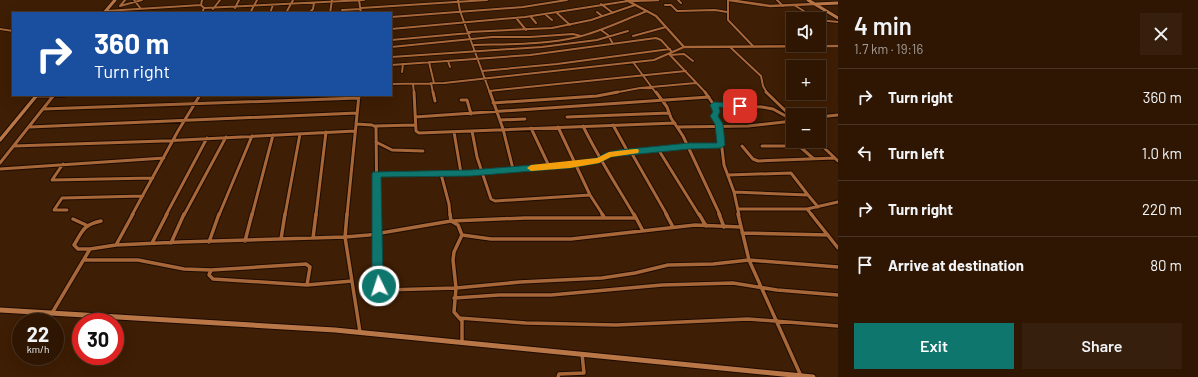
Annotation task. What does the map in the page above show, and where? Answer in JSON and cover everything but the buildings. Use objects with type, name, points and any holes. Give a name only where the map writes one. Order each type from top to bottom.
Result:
[{"type":"main road","points":[[105,12],[115,0]]},
{"type":"main road","points":[[808,0],[838,18]]},
{"type":"main road","points":[[815,4],[838,3]]},
{"type":"main road","points":[[0,140],[37,96]]},
{"type":"main road","points":[[0,310],[39,313]]},
{"type":"main road","points":[[64,315],[233,323],[360,332],[813,377]]},
{"type":"street","points":[[118,11],[125,0]]},
{"type":"street","points":[[120,6],[142,0]]},
{"type":"street","points":[[201,5],[202,0]]},
{"type":"street","points":[[213,9],[220,0]]},
{"type":"street","points":[[230,12],[238,0]]},
{"type":"street","points":[[250,12],[256,0]]},
{"type":"street","points":[[270,12],[274,0]]},
{"type":"street","points":[[287,12],[293,0]]},
{"type":"street","points":[[359,0],[361,9]]},
{"type":"street","points":[[105,12],[201,5],[204,8],[213,9],[314,3],[320,1],[364,0]]},
{"type":"street","points":[[342,10],[487,0]]},
{"type":"street","points":[[392,16],[522,7],[567,0]]},
{"type":"street","points":[[620,0],[635,5],[657,18],[684,47]]},
{"type":"street","points":[[392,29],[517,19],[601,4],[626,1],[658,0]]},
{"type":"street","points":[[678,0],[681,4]]},
{"type":"street","points":[[753,46],[728,20],[728,0],[770,6],[815,4]]},
{"type":"street","points":[[777,0],[783,6]]},
{"type":"street","points":[[135,1],[141,9]]},
{"type":"street","points":[[330,12],[332,1]]},
{"type":"street","points":[[458,1],[460,12],[466,23],[503,129],[513,169]]},
{"type":"street","points":[[626,1],[630,6]]},
{"type":"street","points":[[310,12],[313,9],[314,3]]},
{"type":"street","points":[[601,4],[613,13]]},
{"type":"street","points":[[392,40],[469,33],[526,30],[570,25],[635,5]]},
{"type":"street","points":[[665,5],[671,5],[677,11],[716,10],[727,12]]},
{"type":"street","points":[[794,5],[805,12]]},
{"type":"street","points":[[202,12],[204,8]]},
{"type":"street","points":[[474,45],[535,42],[581,36],[601,30],[647,11]]},
{"type":"street","points":[[597,12],[602,16]]},
{"type":"street","points":[[556,13],[570,25]]},
{"type":"street","points":[[546,15],[552,20]]},
{"type":"street","points":[[531,17],[536,23]]},
{"type":"street","points":[[517,19],[526,30]]},
{"type":"street","points":[[826,21],[838,22]]},
{"type":"street","points":[[633,36],[666,27]]},
{"type":"street","points":[[0,29],[12,30]]},
{"type":"street","points":[[601,30],[608,36],[613,44]]},
{"type":"street","points":[[392,57],[542,47],[585,42],[628,31]]},
{"type":"street","points":[[392,47],[471,38],[530,37],[573,34],[581,36]]},
{"type":"street","points":[[392,65],[530,55],[658,38],[661,40],[670,49],[670,54],[709,97],[714,105],[716,112],[714,116],[719,124],[718,127],[724,165],[734,192],[740,227],[749,260],[801,376]]},
{"type":"street","points":[[392,84],[433,83],[658,59],[684,47],[838,46]]},
{"type":"street","points":[[730,47],[761,76],[767,93],[786,113]]},
{"type":"street","points":[[482,70],[557,64],[670,49]]},
{"type":"street","points":[[670,54],[684,54],[693,61]]},
{"type":"street","points":[[448,61],[450,67]]},
{"type":"street","points":[[429,62],[435,101]]},
{"type":"street","points":[[633,62],[662,100],[689,146],[724,227]]},
{"type":"street","points":[[402,64],[402,72]]},
{"type":"street","points":[[489,90],[577,83],[686,71]]},
{"type":"street","points":[[493,103],[597,96],[651,87],[696,82]]},
{"type":"street","points":[[413,84],[416,131],[419,133],[675,123]]},
{"type":"street","points":[[0,163],[30,127],[51,96]]},
{"type":"street","points":[[116,245],[184,121],[196,104],[200,96]]},
{"type":"street","points":[[43,109],[359,97],[345,237],[360,332]]},
{"type":"street","points":[[415,117],[709,97]]},
{"type":"street","points":[[461,100],[467,100],[471,114]]},
{"type":"street","points":[[714,105],[762,107],[773,109],[786,116]]},
{"type":"street","points":[[30,127],[357,113]]},
{"type":"street","points":[[567,117],[669,113]]},
{"type":"street","points":[[826,116],[838,115]]},
{"type":"street","points":[[500,120],[525,119]]},
{"type":"street","points":[[678,127],[718,127],[786,121]]},
{"type":"street","points":[[356,124],[375,126],[416,125]]},
{"type":"street","points":[[613,125],[673,226]]},
{"type":"street","points":[[375,126],[378,281],[382,289],[390,291],[456,288],[520,282],[602,278],[635,273],[668,265],[713,264],[749,260],[838,267]]},
{"type":"street","points":[[583,126],[596,152],[602,159],[642,231]]},
{"type":"street","points":[[558,127],[590,195],[604,217]]},
{"type":"street","points":[[531,128],[549,166]]},
{"type":"street","points":[[14,146],[355,131]]},
{"type":"street","points":[[472,131],[490,199],[495,202],[569,198],[590,195]]},
{"type":"street","points":[[313,238],[326,132]]},
{"type":"street","points":[[454,132],[462,173]]},
{"type":"street","points":[[281,239],[300,134]]},
{"type":"street","points":[[245,241],[272,135]]},
{"type":"street","points":[[209,242],[252,136]]},
{"type":"street","points":[[171,243],[188,207],[226,137]]},
{"type":"street","points":[[152,244],[207,138]]},
{"type":"street","points":[[376,142],[392,150],[423,151]]},
{"type":"street","points":[[376,174],[441,174],[482,172],[575,163],[602,159],[609,154],[689,146],[721,145]]},
{"type":"street","points":[[742,146],[753,159],[758,161],[814,159],[837,160]]},
{"type":"street","points":[[762,146],[799,146],[814,159]]},
{"type":"street","points":[[824,148],[837,160]]},
{"type":"street","points":[[658,149],[706,226]]},
{"type":"street","points":[[0,169],[164,158]]},
{"type":"street","points":[[63,164],[52,180],[153,178]]},
{"type":"street","points":[[728,175],[792,173],[818,207]]},
{"type":"street","points":[[441,174],[452,221],[458,225],[462,235],[454,252],[456,288],[454,312],[462,321],[462,342]]},
{"type":"street","points":[[734,192],[808,195]]},
{"type":"street","points":[[67,210],[54,210],[62,198],[143,196]]},
{"type":"street","points":[[738,209],[807,209],[838,202]]},
{"type":"street","points":[[807,209],[838,248]]},
{"type":"street","points":[[100,221],[86,225],[81,229],[79,238],[74,246],[78,249],[90,249],[116,245],[345,237],[369,235],[377,232],[452,221],[525,218],[634,218]]},
{"type":"street","points":[[73,219],[86,225]]},
{"type":"street","points":[[462,235],[491,239],[572,239],[673,226],[740,227]]},
{"type":"street","points":[[742,233],[828,235]]},
{"type":"street","points":[[53,313],[90,249]]},
{"type":"street","points":[[84,260],[138,260],[184,269],[211,270],[309,265],[307,285]]},
{"type":"street","points":[[211,270],[209,275],[213,279],[307,285],[352,281]]},
{"type":"street","points":[[454,298],[499,295],[551,295],[662,285],[733,283],[761,288],[838,295]]},
{"type":"street","points":[[459,318],[526,323],[586,325],[748,319],[838,326]]},
{"type":"street","points":[[558,377],[559,374],[584,372],[582,354]]},
{"type":"slow traffic","points":[[531,168],[570,165],[599,160],[609,154],[635,151]]},
{"type":"route","points":[[379,286],[376,174],[471,173],[570,165],[599,160],[609,154],[689,146],[721,145],[718,127],[719,124],[714,118],[716,112],[714,105],[740,106]]}]
